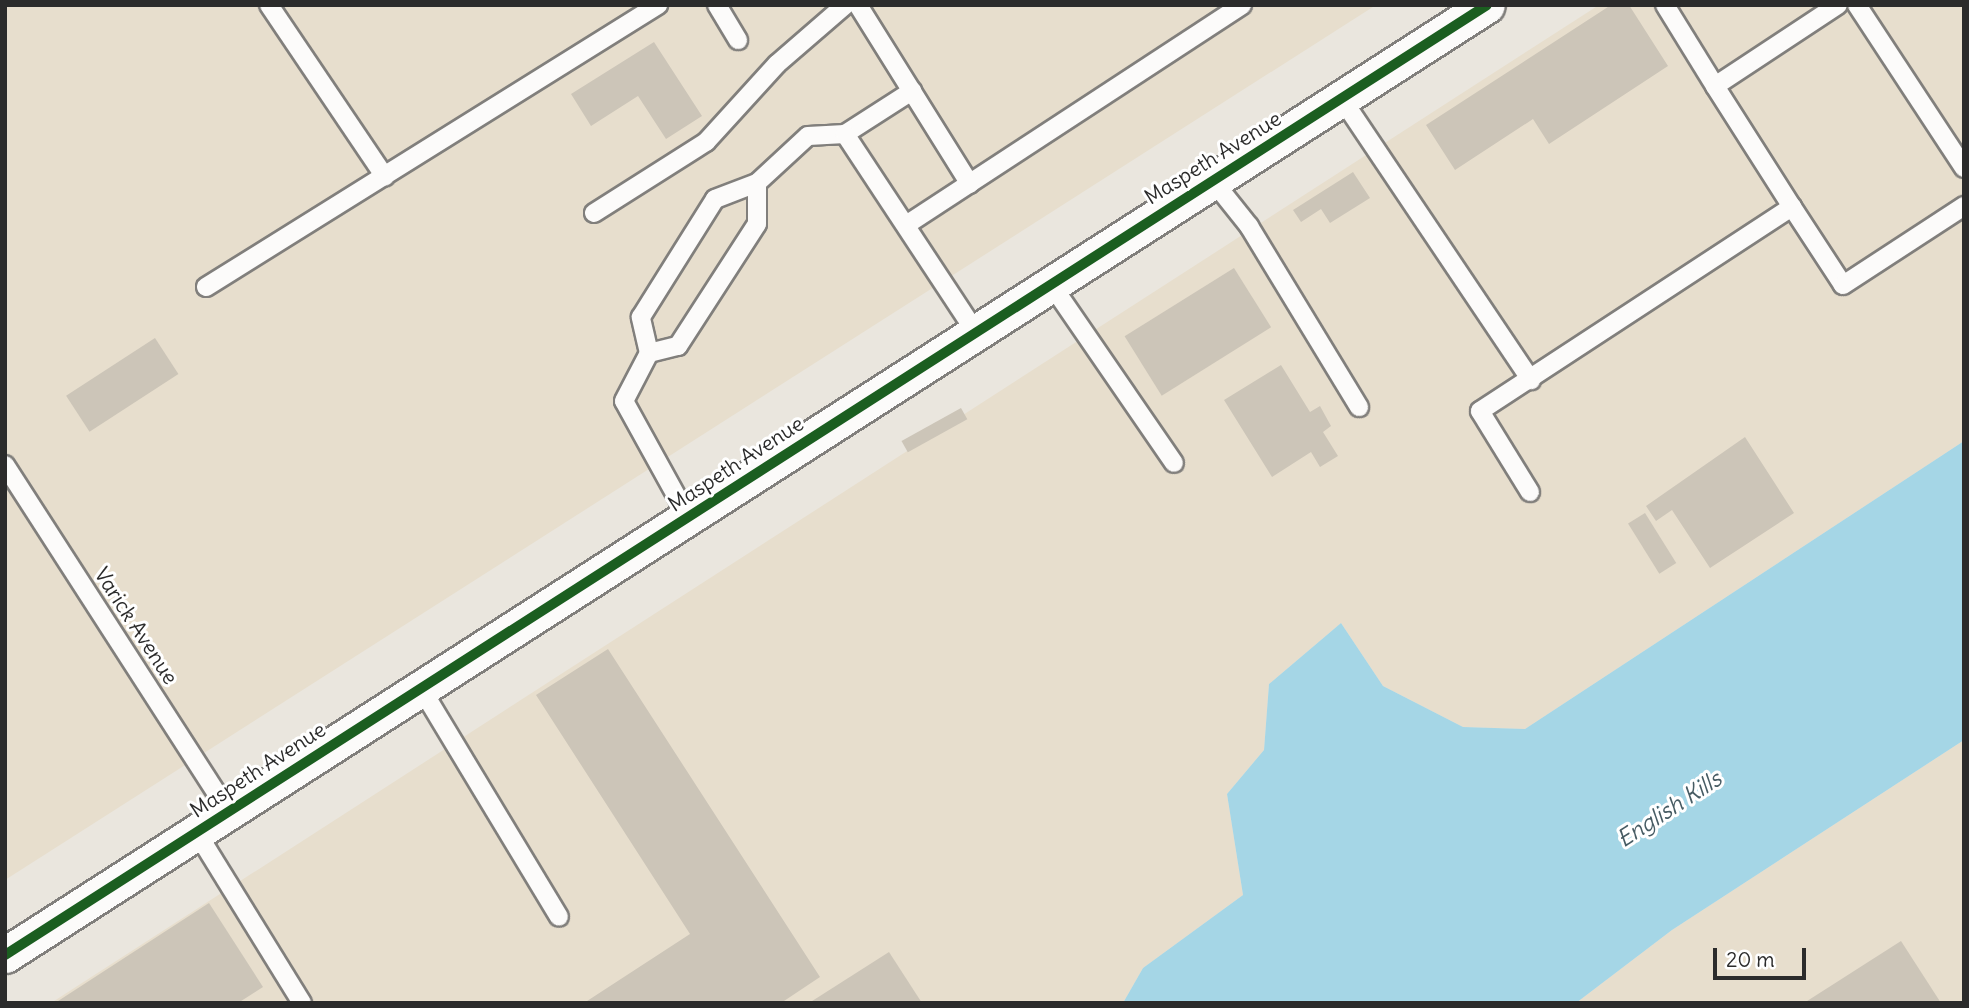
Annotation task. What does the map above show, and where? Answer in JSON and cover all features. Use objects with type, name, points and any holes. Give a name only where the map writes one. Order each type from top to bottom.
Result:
[{"type":"street","name":"Maspeth Avenue","points":[[5,956],[1488,5]]},
{"type":"lane","points":[[269,5],[385,177]]},
{"type":"lane","points":[[206,287],[658,5]]},
{"type":"lane","points":[[716,5],[738,40]]},
{"type":"lane","points":[[594,213],[706,142],[777,65],[845,5]]},
{"type":"lane","points":[[858,5],[970,184]]},
{"type":"lane","points":[[909,223],[1242,5]]},
{"type":"lane","points":[[1665,5],[1843,285],[1964,206]]},
{"type":"lane","points":[[1715,86],[1838,5]]},
{"type":"lane","points":[[1857,5],[1964,168]]},
{"type":"lane","points":[[688,517],[624,401],[649,353],[641,317],[715,199],[757,183],[808,136],[845,134],[912,91]]},
{"type":"lane","points":[[1342,99],[1531,380]]},
{"type":"lane","points":[[845,134],[909,223],[976,333]]},
{"type":"lane","points":[[1213,180],[1249,226],[1359,407]]},
{"type":"lane","points":[[649,353],[678,346],[757,223],[757,183]]},
{"type":"lane","points":[[1530,492],[1480,411],[1792,207]]},
{"type":"lane","points":[[1051,284],[1174,463]]},
{"type":"lane","name":"Varick Avenue","points":[[5,465],[229,811]]},
{"type":"lane","points":[[421,688],[559,916]]},
{"type":"lane","points":[[197,832],[302,1003]]},
{"type":"shaded area","points":[[5,5],[1376,5],[5,880]]},
{"type":"shaded area","points":[[1599,5],[1964,5],[1964,441],[1525,729],[1463,727],[1383,686],[1341,623],[1269,684],[1264,750],[1227,794],[1243,895],[1143,968],[1123,1003],[51,1003]]},
{"type":"shaded area","points":[[1964,740],[1964,1003],[1576,1003],[1672,930]]},
{"type":"water","name":"English Kills","points":[[1964,441],[1964,740],[1672,930],[1576,1003],[1123,1003],[1143,968],[1243,895],[1227,794],[1264,750],[1269,684],[1341,623],[1383,686],[1463,727],[1525,729]]},
{"type":"building","points":[[1611,5],[1629,5],[1668,66],[1549,144],[1533,119],[1455,170],[1426,125]]},
{"type":"building","points":[[654,42],[702,116],[666,139],[638,96],[591,126],[571,94]]},
{"type":"building","points":[[1353,172],[1370,198],[1330,223],[1321,209],[1301,222],[1293,210]]},
{"type":"building","points":[[1234,268],[1271,327],[1162,396],[1125,336]]},
{"type":"building","points":[[155,338],[178,374],[90,432],[66,396]]},
{"type":"building","points":[[1281,365],[1310,412],[1320,406],[1331,426],[1323,432],[1338,456],[1320,467],[1311,452],[1272,477],[1224,400]]},
{"type":"building","points":[[961,408],[967,419],[908,452],[902,441]]},
{"type":"building","points":[[1745,437],[1794,513],[1710,568],[1672,510],[1656,521],[1646,506]]},
{"type":"building","points":[[1645,513],[1676,563],[1659,574],[1628,524]]},
{"type":"building","points":[[608,649],[820,977],[781,1003],[584,1003],[690,934],[536,695]]},
{"type":"building","points":[[209,903],[263,987],[238,1003],[55,1003]]},
{"type":"building","points":[[1901,941],[1941,1003],[1804,1003]]},
{"type":"building","points":[[889,952],[922,1003],[809,1003]]},
{"type":"cycle path","points":[[5,955],[1487,5]]}]
